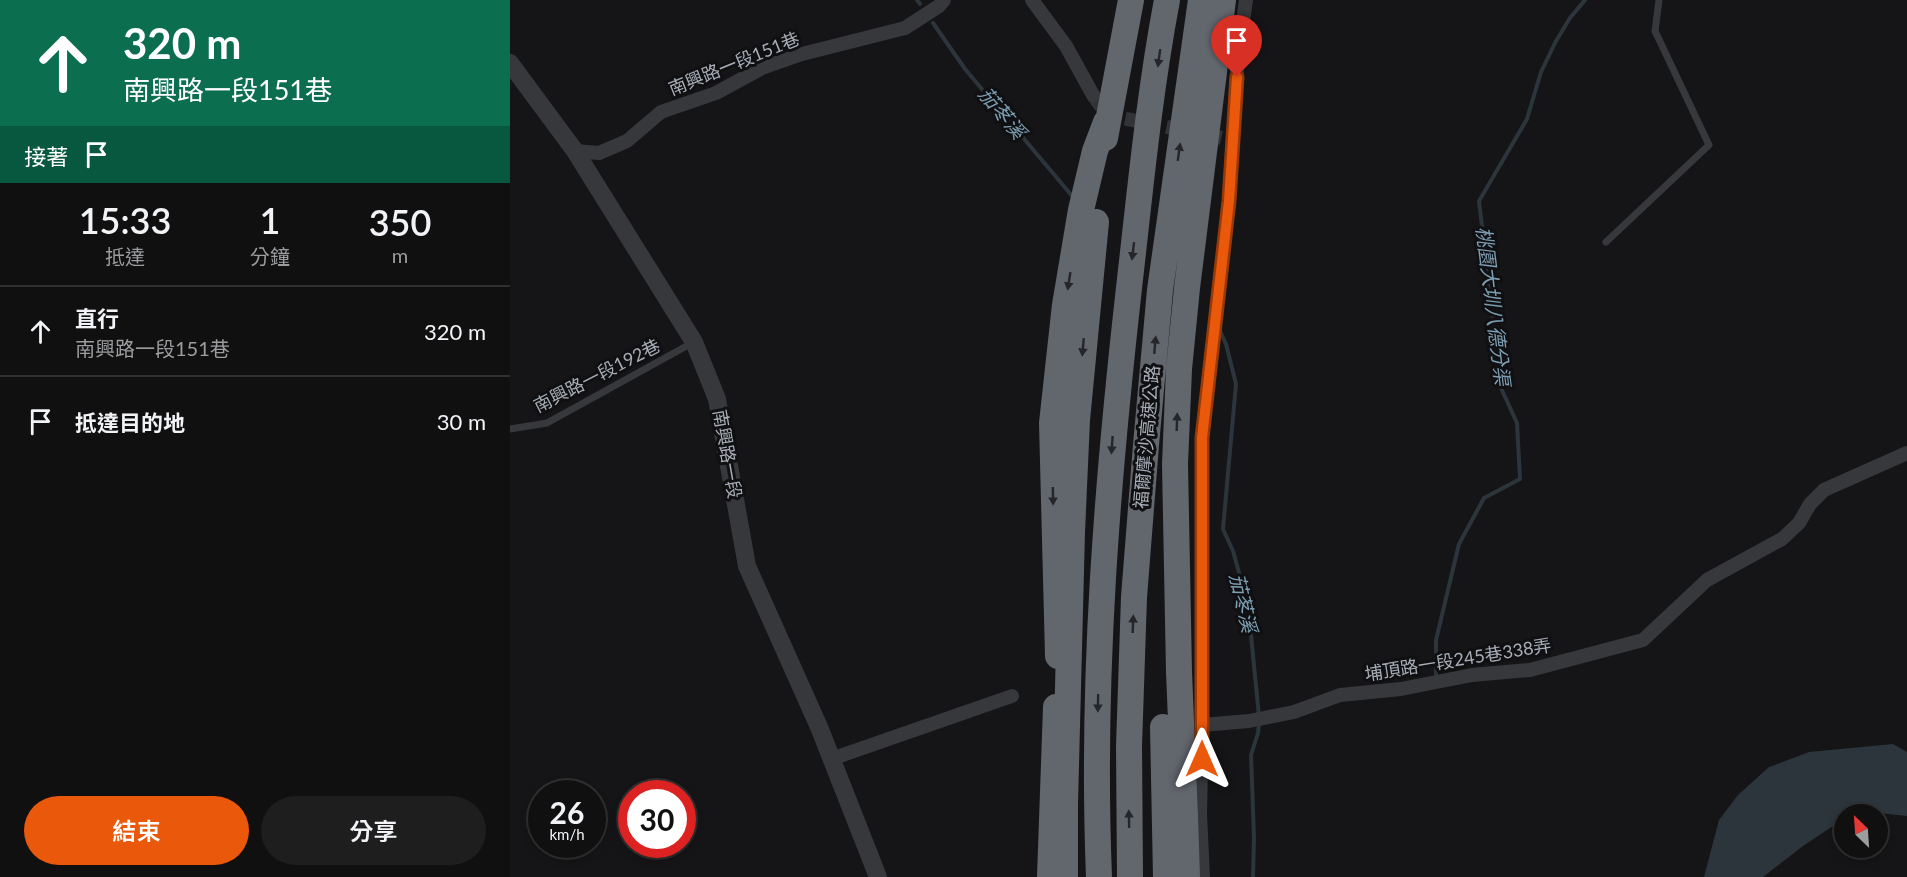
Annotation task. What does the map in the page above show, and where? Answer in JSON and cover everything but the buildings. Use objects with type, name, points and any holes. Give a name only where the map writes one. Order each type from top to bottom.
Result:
[{"type":"highway","points":[[1065,877],[1072,532],[1077,420],[1106,122],[1131,0]]},
{"type":"highway","name":"福爾摩沙高速公路","points":[[1099,877],[1096,803],[1099,629],[1115,411],[1137,220],[1167,0]]},
{"type":"highway","name":"福爾摩沙高速公路","points":[[1130,877],[1129,746],[1133,608],[1146,445],[1160,290],[1201,0]]},
{"type":"highway","points":[[1166,877],[1163,727],[1165,576],[1175,464],[1179,369],[1223,0]]},
{"type":"highway","points":[[1050,877],[1051,794],[1058,654],[1052,423],[1065,305],[1081,210],[1095,151],[1106,122]]},
{"type":"highway","points":[[1175,464],[1179,672],[1187,877]]},
{"type":"street","name":"南興路一段151巷","points":[[575,151],[599,153],[627,141],[661,112],[716,93],[762,68],[802,54],[905,28],[939,6],[944,0]]},
{"type":"street","points":[[1032,0],[1066,46],[1093,95]]},
{"type":"street","points":[[1203,877],[1200,814],[1202,438],[1229,201],[1238,56],[1246,0]]},
{"type":"street","name":"南興路一段","points":[[510,63],[575,151],[694,342],[717,399],[747,566],[831,759],[878,877]]},
{"type":"street","name":"埔頂路一段245巷338弄","points":[[1202,724],[1249,720],[1294,712],[1340,695],[1401,689],[1472,675],[1530,670],[1642,640],[1707,580],[1782,539],[1799,523],[1810,504],[1824,490],[1907,453]]},
{"type":"street","points":[[831,759],[1012,696]]},
{"type":"lane","points":[[1606,242],[1709,145],[1655,31],[1659,0]]},
{"type":"lane","name":"南興路一段192巷","points":[[510,429],[547,423],[694,342]]},
{"type":"shaded area","points":[[1893,744],[1907,752],[1907,816],[1888,814],[1888,804],[1834,804],[1834,825],[1763,877],[1704,877],[1719,820],[1738,795],[1769,767],[1809,752]]},
{"type":"waterway","name":"茄苳溪","points":[[917,0],[920,4]]},
{"type":"waterway","name":"桃園大圳八德分渠","points":[[1436,677],[1436,640],[1459,544],[1484,498],[1520,479],[1517,423],[1501,388],[1479,201],[1527,119],[1541,72],[1556,41],[1570,18],[1585,0]]},
{"type":"waterway","name":"茄苳溪","points":[[933,23],[965,69],[1073,197]]},
{"type":"waterway","name":"茄苳溪","points":[[1220,331],[1226,344],[1236,384],[1223,529],[1233,551],[1248,605],[1259,716]]},
{"type":"waterway","name":"茄苳溪","points":[[1253,877],[1251,755],[1259,723]]},
{"type":"tunnel","points":[[1093,95],[1112,116],[1232,140]]},
{"type":"route","points":[[1202,759],[1202,438],[1229,201],[1237,77]]}]
